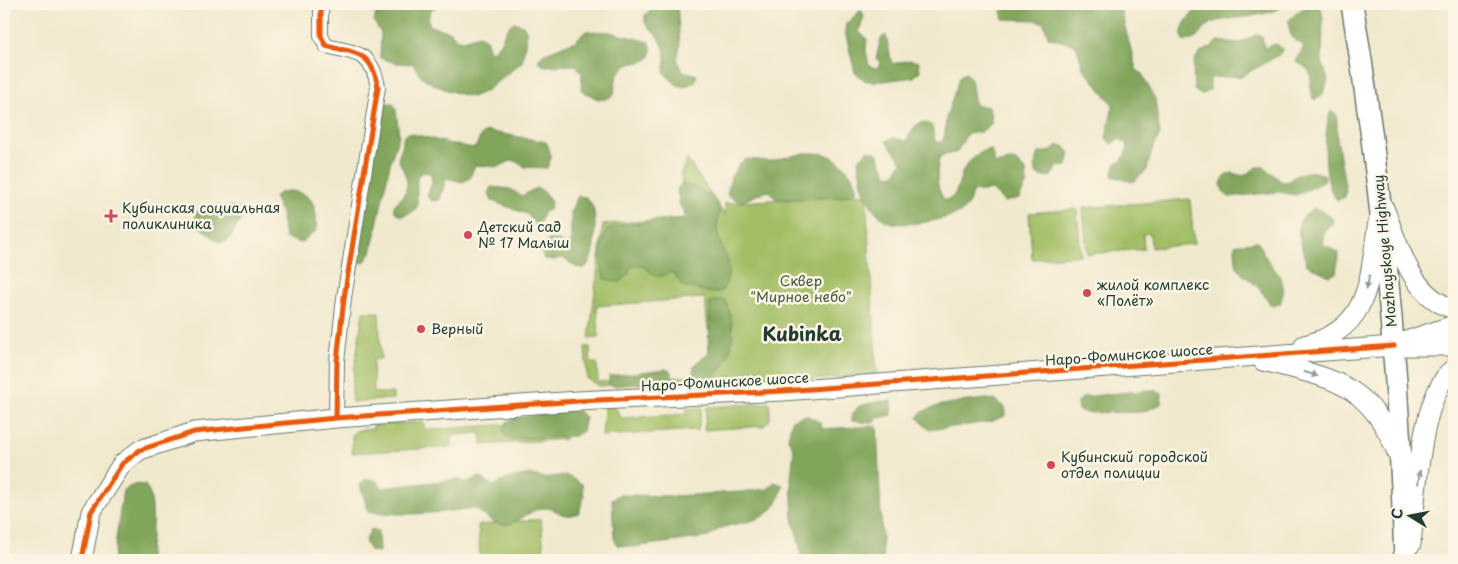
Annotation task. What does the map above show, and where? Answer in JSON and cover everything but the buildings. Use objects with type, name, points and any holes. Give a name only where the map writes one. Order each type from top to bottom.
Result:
[{"type":"main road","name":"Mozhayskoye Highway","points":[[1352,4],[1369,105],[1381,200],[1394,346],[1407,560]]},
{"type":"street","points":[[321,4],[322,36],[326,46],[357,53],[368,59],[375,74],[378,87],[344,298],[337,361],[336,418]]},
{"type":"street","points":[[1381,200],[1410,272],[1423,290],[1435,300],[1454,309]]},
{"type":"street","points":[[1247,358],[1323,341],[1342,330],[1352,319],[1367,288],[1381,200]]},
{"type":"street","name":"Наро-Фоминское шоссе","points":[[1394,346],[1454,325]]},
{"type":"street","name":"Наро-Фоминское шоссе","points":[[82,560],[90,512],[122,464],[140,450],[194,432],[336,418],[578,401],[792,390],[1394,346],[1454,346]]},
{"type":"street","points":[[1247,358],[1310,373],[1356,392],[1368,402],[1379,418],[1392,439],[1402,465]]},
{"type":"street","points":[[1407,560],[1430,408],[1442,381],[1454,368]]},
{"type":"green space","points":[[378,4],[442,4],[430,12],[430,26],[451,32],[456,38],[463,40],[479,35],[486,39],[491,52],[498,45],[510,25],[514,22],[523,25],[527,32],[522,62],[486,91],[472,97],[438,86],[423,77],[417,71],[414,64],[396,63],[380,58],[381,33],[374,22]]},
{"type":"green space","points":[[656,4],[677,4],[680,45],[677,59],[683,71],[697,75],[695,82],[683,87],[676,84],[664,73],[665,56],[663,45],[645,23],[645,15]]},
{"type":"green space","points":[[1005,4],[1115,4],[1120,8],[1136,69],[1142,74],[1155,99],[1160,135],[1152,150],[1147,170],[1133,182],[1112,176],[1116,163],[1122,161],[1128,148],[1127,143],[1119,139],[1111,144],[1106,138],[1113,105],[1083,68],[1076,45],[1048,37],[1044,23],[1035,20],[1003,19],[1001,12]]},
{"type":"green space","points":[[1200,4],[1287,4],[1271,12],[1214,22],[1205,27],[1194,39],[1183,40],[1182,29]]},
{"type":"green space","points":[[1310,5],[1321,8],[1323,17],[1322,61],[1328,80],[1322,96],[1314,100],[1310,74],[1304,66],[1296,62],[1304,46],[1291,37],[1288,21],[1300,10]]},
{"type":"green space","points":[[861,10],[864,17],[859,32],[867,39],[866,51],[869,66],[876,68],[881,63],[876,58],[881,38],[886,35],[892,64],[910,60],[919,62],[920,71],[914,77],[866,81],[855,73],[845,31],[846,24]]},
{"type":"green space","points":[[586,31],[610,32],[650,42],[650,56],[647,60],[622,69],[615,84],[614,95],[609,98],[593,97],[581,90],[582,74],[576,65],[544,66],[538,61],[543,54],[575,41]]},
{"type":"green space","points":[[1257,34],[1262,36],[1264,48],[1276,44],[1283,49],[1279,55],[1242,76],[1210,78],[1210,90],[1201,95],[1194,90],[1194,62],[1198,55],[1213,46],[1217,41],[1240,43]]},
{"type":"green space","points":[[966,73],[971,79],[975,105],[989,107],[992,123],[981,132],[967,134],[957,152],[940,156],[937,173],[939,190],[945,200],[952,198],[965,167],[982,152],[991,149],[995,164],[1015,160],[1026,171],[1027,183],[1019,199],[1004,202],[992,190],[972,192],[966,208],[945,218],[909,224],[898,224],[883,219],[871,206],[864,192],[858,160],[868,150],[877,153],[887,175],[895,174],[902,162],[886,141],[893,138],[906,141],[919,123],[927,123],[932,126],[935,142],[942,142],[945,135],[946,118],[960,76]]},
{"type":"green space","points":[[386,103],[393,103],[396,110],[399,135],[391,160],[371,253],[364,263],[352,260],[380,106]]},
{"type":"green space","points":[[1331,111],[1337,115],[1337,138],[1346,191],[1345,197],[1337,200],[1332,193],[1325,157],[1326,130]]},
{"type":"green space","points":[[487,131],[546,142],[550,155],[550,162],[547,168],[525,167],[513,160],[498,167],[475,165],[470,178],[463,182],[446,178],[440,200],[432,201],[427,196],[432,183],[431,173],[423,172],[417,176],[417,207],[411,213],[401,216],[395,212],[394,205],[404,194],[407,184],[398,159],[403,144],[403,137],[409,133],[450,144],[475,148],[481,135]]},
{"type":"green space","points":[[1056,146],[1064,146],[1070,153],[1067,166],[1057,167],[1051,176],[1037,175],[1034,167],[1039,153],[1052,151]]},
{"type":"green space","points":[[804,153],[824,154],[841,163],[851,174],[856,186],[856,192],[842,197],[782,200],[775,198],[769,191],[740,202],[727,195],[731,177],[740,163],[746,159],[771,161]]},
{"type":"green space","name":"Сквер \"Мирное небо\"","points":[[687,159],[725,215],[725,203],[866,194],[877,376],[736,384],[735,376],[598,386],[587,379],[585,347],[590,347],[591,363],[597,363],[598,382],[710,375],[708,336],[733,335],[732,328],[708,330],[705,298],[597,306],[599,338],[589,339],[603,224],[685,218],[681,173]]},
{"type":"green space","points":[[1257,167],[1264,167],[1282,182],[1289,181],[1297,175],[1306,172],[1316,172],[1326,176],[1322,183],[1296,195],[1278,192],[1229,197],[1223,192],[1221,183],[1225,176],[1232,173],[1244,176]]},
{"type":"green space","points":[[681,184],[705,193],[718,205],[718,237],[727,258],[729,272],[722,291],[710,293],[682,286],[675,275],[670,272],[663,276],[656,276],[638,265],[630,268],[629,274],[620,282],[605,279],[601,255],[606,231],[614,226],[690,220],[680,206],[677,190]]},
{"type":"green space","points":[[491,187],[510,189],[522,196],[536,188],[543,191],[551,202],[550,209],[543,213],[537,226],[527,214],[492,201],[488,193]]},
{"type":"green space","points":[[281,192],[298,192],[309,198],[315,208],[317,230],[301,243],[285,238],[281,212],[274,197]]},
{"type":"green space","points":[[578,196],[586,197],[593,207],[595,217],[593,250],[588,264],[584,268],[576,267],[563,258],[544,259],[542,254],[543,247],[548,240],[555,240],[568,245],[571,242],[571,211]]},
{"type":"green space","points":[[1190,199],[1194,244],[1151,248],[1150,233],[1143,234],[1144,249],[1087,254],[1083,208]]},
{"type":"green space","points":[[206,206],[234,207],[241,210],[242,217],[228,241],[219,242],[196,224],[195,216],[199,209]]},
{"type":"green space","points":[[1315,208],[1330,216],[1334,222],[1326,229],[1323,238],[1324,245],[1339,253],[1336,273],[1329,276],[1306,264],[1300,240],[1299,226],[1301,220]]},
{"type":"green space","points":[[1077,209],[1081,255],[1032,259],[1029,213]]},
{"type":"green space","points":[[1257,241],[1283,284],[1280,304],[1272,306],[1262,292],[1238,270],[1235,245]]},
{"type":"green space","points":[[725,300],[732,323],[733,334],[728,356],[723,366],[707,384],[696,380],[693,374],[694,366],[709,352],[710,302]]},
{"type":"green space","points":[[363,312],[379,312],[381,359],[373,360],[374,393],[393,393],[393,399],[352,402],[352,384]]},
{"type":"green space","points":[[666,369],[672,372],[672,378],[651,383],[614,386],[609,384],[609,376]]},
{"type":"green space","points":[[1155,390],[1162,394],[1161,404],[1143,412],[1086,413],[1078,410],[1077,402],[1084,397]]},
{"type":"green space","points":[[987,399],[995,400],[1005,408],[1005,416],[990,422],[929,430],[917,417],[922,412],[939,406]]},
{"type":"green space","points":[[881,401],[892,401],[892,415],[878,418],[873,423],[852,421],[852,414],[859,406]]},
{"type":"green space","points":[[770,403],[770,420],[764,426],[704,430],[707,407]]},
{"type":"green space","points":[[604,407],[615,407],[621,418],[687,414],[687,409],[702,407],[698,430],[602,436]]},
{"type":"green space","points":[[565,410],[579,411],[585,417],[582,432],[575,436],[511,439],[505,436],[503,429],[507,422],[513,419]]},
{"type":"green space","points":[[563,412],[565,439],[482,445],[481,433],[452,435],[452,447],[352,453],[352,434],[358,430],[373,429],[373,425],[424,422],[425,430],[554,421]]},
{"type":"green space","points":[[806,415],[821,423],[822,429],[877,426],[883,560],[799,560],[801,552],[793,519],[791,478],[794,450],[788,438],[792,420]]},
{"type":"green space","points":[[529,474],[544,478],[566,475],[582,484],[584,496],[579,513],[564,515],[551,509],[539,509],[515,522],[503,525],[493,522],[473,508],[420,514],[381,513],[368,511],[360,485],[368,479],[375,480],[382,488],[459,479],[466,482],[480,477],[493,486],[507,479]]},
{"type":"green space","points":[[774,482],[783,485],[778,501],[770,511],[761,518],[718,530],[709,537],[633,547],[617,545],[614,538],[612,499],[620,495],[673,496],[739,492],[768,489]]},
{"type":"green space","points":[[136,484],[145,485],[151,501],[152,521],[149,560],[113,560],[123,490]]},
{"type":"green space","points":[[541,519],[544,553],[480,558],[478,525]]},
{"type":"green space","points":[[371,529],[378,531],[379,552],[370,551],[365,541]]},
{"type":"cycle path","points":[[321,4],[321,36],[326,46],[346,50],[367,60],[372,67],[378,87],[344,298],[337,361],[336,418]]},
{"type":"cycle path","points":[[82,560],[91,512],[122,464],[140,450],[194,432],[336,418],[578,401],[783,391],[1394,346]]},
{"type":"place","name":"Кубинская социальная поликлиника","points":[[111,216]]},
{"type":"place","name":"Детский сад № 17 Малыш","points":[[468,235]]},
{"type":"place","name":"жилой комплекс «Полёт»","points":[[1087,293]]},
{"type":"place","name":"Верный","points":[[421,329]]},
{"type":"place","name":"Кубинский городской отдел полиции","points":[[1051,465]]},
{"type":"district","name":"Kubinka","points":[[802,334]]}]
